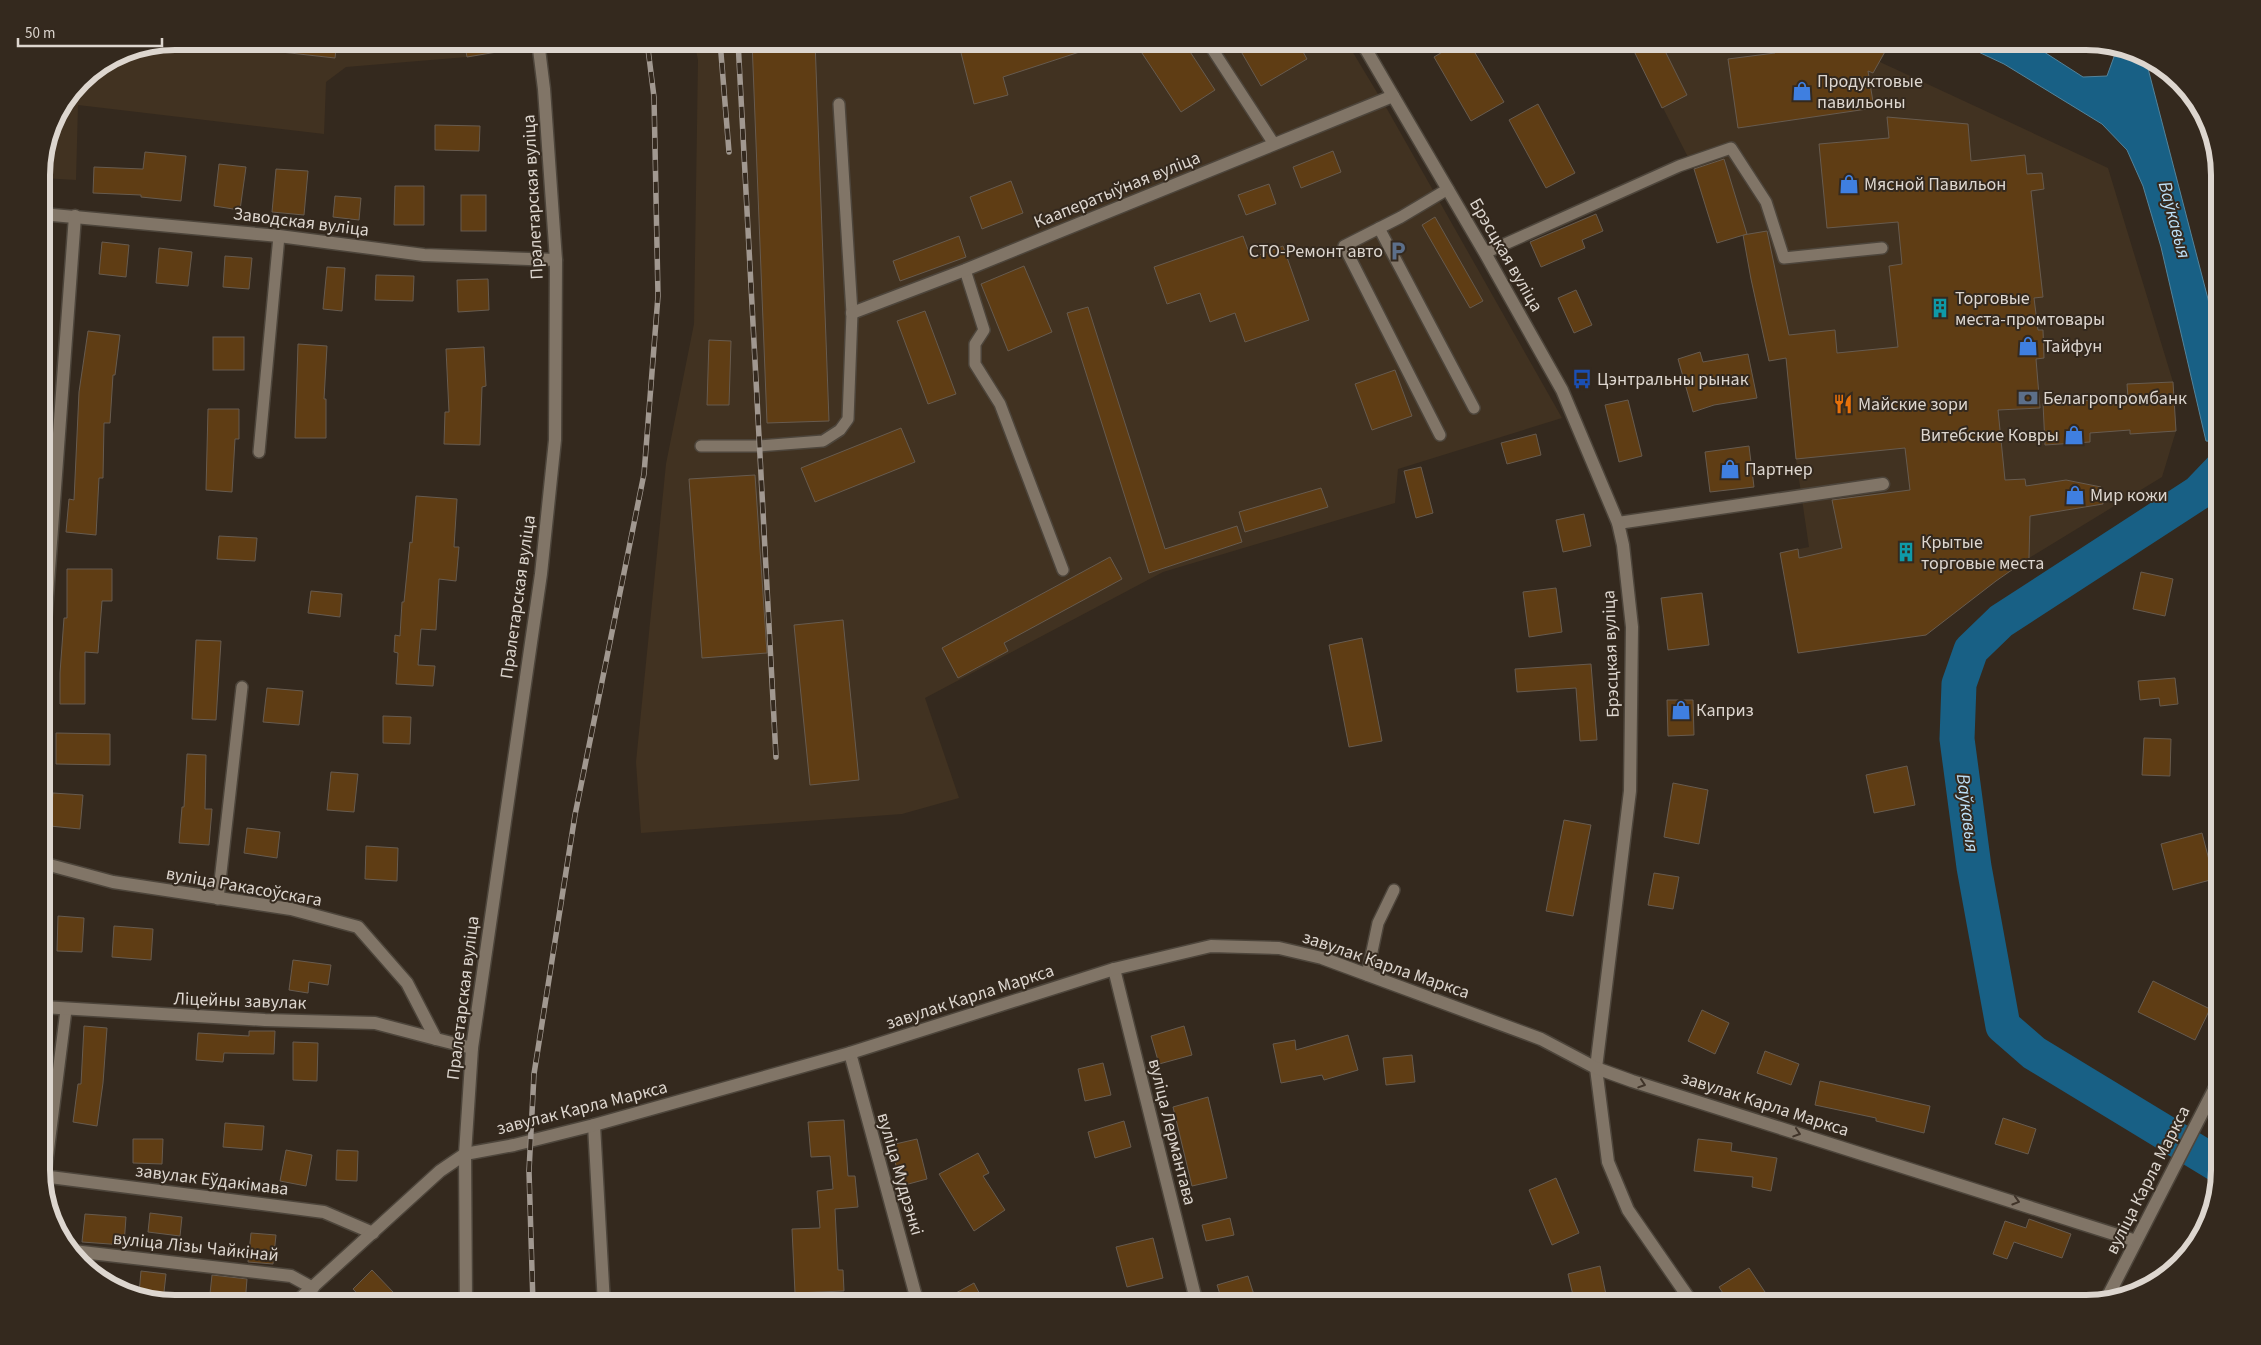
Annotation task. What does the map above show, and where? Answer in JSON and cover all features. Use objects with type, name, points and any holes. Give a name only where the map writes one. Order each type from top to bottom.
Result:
[{"type":"street","name":"Пралетарская вуліца","points":[[466,1295],[465,1154],[472,1048],[541,574],[555,440],[556,260],[544,89],[539,50]]},
{"type":"street","name":"Брэсцкая вуліца","points":[[1366,50],[1485,253],[1562,390],[1618,523],[1623,545],[1632,627],[1630,790],[1596,1068],[1608,1162],[1628,1210],[1687,1295]]},
{"type":"street","name":"Кааператыўная вуліца","points":[[852,313],[966,270],[1394,96]]},
{"type":"street","name":"Заводская вуліца","points":[[50,214],[279,236],[424,255],[556,260]]},
{"type":"street","points":[[50,556],[75,216]]},
{"type":"street","points":[[1618,523],[1883,484]]},
{"type":"street","name":"вуліца Ракасоўскага","points":[[50,865],[113,882],[291,909],[358,927],[407,983],[436,1039]]},
{"type":"street","name":"завулак Карла Маркса","points":[[465,1154],[514,1145],[594,1125],[850,1054],[1114,970],[1211,946],[1279,948],[1322,958],[1541,1039],[1596,1068],[2136,1240]]},
{"type":"street","name":"вуліца Лермантава","points":[[1114,970],[1195,1295]]},
{"type":"street","name":"Ліцейны завулак","points":[[50,1008],[265,1020],[375,1023],[436,1039]]},
{"type":"street","points":[[436,1039],[472,1048]]},
{"type":"street","name":"вуліца Мудрэнкі","points":[[850,1054],[916,1295]]},
{"type":"street","name":"вуліца Карла Маркса","points":[[2110,1293],[2211,1095]]},
{"type":"street","points":[[594,1125],[603,1295]]},
{"type":"street","points":[[305,1295],[440,1172],[465,1154]]},
{"type":"street","name":"завулак Еўдакімава","points":[[50,1178],[324,1212],[374,1233]]},
{"type":"street","name":"вуліца Лізы Чайкінай","points":[[81,1252],[292,1276],[313,1288]]},
{"type":"lane","points":[[1213,50],[1274,144]]},
{"type":"lane","points":[[701,446],[760,446],[822,441],[840,430],[848,419],[852,313],[839,104]]},
{"type":"lane","points":[[1485,253],[1679,166],[1731,148],[1766,202],[1784,258],[1882,248]]},
{"type":"lane","points":[[1440,435],[1344,246],[1448,189]]},
{"type":"lane","points":[[1378,228],[1474,408]]},
{"type":"lane","points":[[259,452],[279,236]]},
{"type":"lane","points":[[966,270],[984,330],[975,344],[975,364],[1000,404],[1063,570]]},
{"type":"lane","points":[[218,899],[242,687]]},
{"type":"lane","points":[[1367,975],[1378,923],[1394,890]]},
{"type":"lane","points":[[50,1126],[66,1010]]},
{"type":"shaded area","points":[[166,50],[505,50],[467,57],[346,67],[326,82],[324,134],[78,105],[76,180],[50,178],[52,150],[59,127],[71,105],[86,86],[105,71],[127,59],[150,52]]},
{"type":"shaded area","points":[[696,50],[1351,50],[1387,109],[1562,418],[1398,469],[1395,503],[1163,572],[925,698],[959,798],[902,814],[641,833],[636,762],[666,464],[694,324],[698,60]]},
{"type":"shaded area","points":[[1634,50],[1881,50],[1880,62],[2108,168],[2173,382],[2176,431],[2162,477],[2029,558],[1926,635],[1798,653],[1780,553],[1809,547],[1796,459],[1786,359],[1769,361],[1750,275],[1744,235],[1717,243],[1693,167]]},
{"type":"water","points":[[1974,50],[2041,50],[2083,77],[2107,76],[2115,53],[2134,59],[2147,66],[2211,310],[2211,441],[2206,441],[2161,247],[2143,186],[2127,150],[2102,124],[2004,64]]},
{"type":"building","points":[[281,50],[336,50],[335,58],[281,52]]},
{"type":"building","points":[[466,50],[509,50],[467,57]]},
{"type":"building","points":[[752,50],[815,50],[829,421],[767,423]]},
{"type":"building","points":[[960,50],[1086,50],[1003,77],[1008,95],[974,104]]},
{"type":"building","points":[[1140,50],[1189,50],[1215,90],[1181,112]]},
{"type":"building","points":[[1240,50],[1302,50],[1307,59],[1261,86]]},
{"type":"building","points":[[1446,50],[1473,50],[1504,102],[1471,121],[1434,57]]},
{"type":"building","points":[[1633,50],[1664,50],[1687,95],[1662,108]]},
{"type":"building","name":"Продуктовые павильоны","points":[[1775,50],[1886,50],[1873,73],[1868,71],[1874,108],[1738,128],[1728,59],[1775,53]]},
{"type":"building","points":[[1538,104],[1575,173],[1546,188],[1509,120]]},
{"type":"building","points":[[1887,117],[1968,124],[1971,161],[2025,155],[2027,174],[2042,173],[2044,189],[2031,191],[2043,297],[2034,298],[2038,330],[2043,330],[2044,358],[2036,359],[2040,408],[1998,410],[2005,480],[2025,479],[2026,486],[2066,480],[2101,487],[2103,504],[2030,516],[2029,558],[1926,635],[1798,653],[1780,553],[1798,549],[1799,558],[1842,548],[1832,500],[1910,490],[1905,448],[1796,459],[1786,358],[1769,361],[1743,235],[1767,231],[1789,335],[1835,330],[1837,353],[1898,347],[1889,266],[1902,264],[1898,222],[1827,228],[1819,144],[1889,138]]},
{"type":"building","points":[[435,125],[480,126],[479,151],[435,150]]},
{"type":"building","points":[[1333,151],[1341,172],[1301,188],[1293,167]]},
{"type":"building","points":[[145,152],[186,156],[181,201],[141,197],[141,195],[93,193],[94,167],[143,169]]},
{"type":"building","points":[[1724,159],[1747,234],[1717,243],[1694,169]]},
{"type":"building","points":[[219,164],[246,167],[240,210],[214,206]]},
{"type":"building","points":[[276,169],[308,171],[304,215],[272,212]]},
{"type":"building","points":[[1011,181],[1023,213],[982,229],[970,197]]},
{"type":"building","points":[[1269,184],[1276,204],[1246,215],[1238,195]]},
{"type":"building","points":[[395,186],[424,186],[424,225],[394,225]]},
{"type":"building","points":[[461,195],[486,195],[486,231],[461,231]]},
{"type":"building","points":[[335,196],[361,198],[359,220],[333,217]]},
{"type":"building","points":[[1596,214],[1603,231],[1582,240],[1585,248],[1541,267],[1530,242]]},
{"type":"building","points":[[1435,217],[1483,301],[1470,308],[1422,225]]},
{"type":"building","points":[[959,236],[966,257],[900,281],[893,261]]},
{"type":"building","points":[[1243,236],[1251,258],[1283,246],[1309,320],[1245,342],[1235,313],[1210,322],[1200,293],[1167,304],[1154,267]]},
{"type":"building","points":[[102,242],[129,245],[126,277],[99,274]]},
{"type":"building","points":[[159,248],[192,252],[188,286],[156,283]]},
{"type":"building","points":[[225,256],[252,258],[249,289],[223,287]]},
{"type":"building","points":[[1024,266],[1052,332],[1008,351],[981,284]]},
{"type":"building","points":[[327,267],[345,268],[342,311],[323,309]]},
{"type":"building","points":[[376,275],[414,276],[413,301],[375,300]]},
{"type":"building","points":[[488,279],[489,310],[458,312],[457,280]]},
{"type":"building","points":[[1576,290],[1592,325],[1574,333],[1558,298]]},
{"type":"building","points":[[1088,307],[1165,549],[1237,526],[1242,542],[1149,573],[1067,313]]},
{"type":"building","points":[[925,311],[956,394],[928,404],[897,321]]},
{"type":"building","points":[[88,331],[120,335],[115,375],[113,375],[110,423],[104,423],[103,478],[99,478],[96,535],[66,532],[69,499],[74,500],[79,392]]},
{"type":"building","points":[[213,337],[244,337],[244,370],[213,370]]},
{"type":"building","points":[[709,340],[731,341],[729,405],[707,405]]},
{"type":"building","points":[[298,344],[327,346],[324,399],[326,399],[326,438],[295,438]]},
{"type":"building","points":[[484,347],[486,386],[482,387],[480,445],[444,444],[445,412],[449,412],[446,349]]},
{"type":"building","points":[[1700,352],[1703,362],[1748,354],[1757,398],[1714,405],[1693,412],[1678,359]]},
{"type":"building","points":[[1395,370],[1412,416],[1372,430],[1355,384]]},
{"type":"building","points":[[2173,382],[2176,431],[2130,434],[2130,430],[2090,433],[2090,442],[2045,445],[2043,403],[2128,398],[2127,384]]},
{"type":"building","points":[[1628,400],[1642,456],[1619,462],[1605,405]]},
{"type":"building","points":[[208,409],[239,409],[239,439],[235,439],[232,492],[206,490]]},
{"type":"building","points":[[901,428],[915,462],[815,502],[801,468]]},
{"type":"building","points":[[1536,434],[1541,455],[1507,464],[1501,443]]},
{"type":"building","name":"Партнер","points":[[1749,446],[1754,487],[1710,492],[1705,452]]},
{"type":"building","points":[[1421,467],[1433,513],[1416,518],[1404,471]]},
{"type":"building","points":[[755,475],[767,653],[702,658],[689,479]]},
{"type":"building","points":[[1321,488],[1328,507],[1245,532],[1239,512]]},
{"type":"building","points":[[416,496],[457,499],[454,547],[459,547],[456,581],[439,579],[436,630],[421,629],[418,665],[435,666],[433,686],[396,684],[398,653],[394,652],[395,635],[400,636],[402,602],[404,602],[410,542],[412,543]]},
{"type":"building","points":[[1584,514],[1591,546],[1563,552],[1556,520]]},
{"type":"building","points":[[219,536],[257,538],[255,561],[217,559]]},
{"type":"building","points":[[1110,557],[1122,579],[1004,643],[1008,651],[958,678],[942,648]]},
{"type":"building","points":[[67,569],[112,569],[112,601],[102,601],[98,653],[85,652],[85,704],[60,704],[64,618],[67,618]]},
{"type":"building","points":[[2141,572],[2173,579],[2165,616],[2133,609]]},
{"type":"building","points":[[1556,588],[1562,632],[1529,637],[1523,592]]},
{"type":"building","points":[[311,591],[342,594],[340,617],[308,613]]},
{"type":"building","points":[[1702,593],[1709,645],[1668,650],[1661,598]]},
{"type":"building","points":[[843,620],[859,780],[810,785],[794,625]]},
{"type":"building","points":[[1362,638],[1382,741],[1349,747],[1329,645]]},
{"type":"building","points":[[196,640],[221,641],[216,720],[192,719]]},
{"type":"building","points":[[1591,664],[1597,740],[1580,741],[1576,688],[1517,692],[1515,669]]},
{"type":"building","points":[[2175,678],[2178,704],[2160,706],[2159,698],[2140,700],[2138,681]]},
{"type":"building","points":[[267,688],[303,691],[299,725],[263,722]]},
{"type":"building","points":[[1667,700],[1693,700],[1694,735],[1668,736]]},
{"type":"building","points":[[383,716],[411,717],[410,744],[383,743]]},
{"type":"building","points":[[56,733],[110,734],[110,765],[56,764]]},
{"type":"building","points":[[2144,738],[2171,739],[2170,776],[2142,775]]},
{"type":"building","points":[[187,754],[206,755],[205,809],[212,809],[209,845],[179,843],[182,807],[184,807]]},
{"type":"building","points":[[1907,766],[1915,805],[1874,813],[1866,775]]},
{"type":"building","points":[[331,772],[358,774],[354,812],[327,810]]},
{"type":"building","points":[[1673,783],[1708,790],[1699,844],[1664,837]]},
{"type":"building","points":[[53,793],[83,795],[80,829],[50,826]]},
{"type":"building","points":[[1564,820],[1591,825],[1573,916],[1546,911]]},
{"type":"building","points":[[247,828],[280,832],[277,858],[244,853]]},
{"type":"building","points":[[2202,833],[2211,868],[2211,880],[2173,890],[2161,844]]},
{"type":"building","points":[[366,846],[398,848],[397,881],[365,879]]},
{"type":"building","points":[[1654,873],[1679,877],[1673,909],[1648,905]]},
{"type":"building","points":[[58,916],[84,918],[82,952],[57,951]]},
{"type":"building","points":[[114,926],[153,929],[151,960],[112,957]]},
{"type":"building","points":[[293,960],[331,965],[328,985],[309,982],[308,993],[289,990]]},
{"type":"building","points":[[2153,981],[2210,1009],[2195,1040],[2138,1012]]},
{"type":"building","points":[[1702,1010],[1729,1023],[1715,1054],[1688,1041]]},
{"type":"building","points":[[84,1026],[107,1028],[103,1083],[97,1126],[73,1122],[78,1084],[81,1084]]},
{"type":"building","points":[[1184,1026],[1192,1055],[1159,1064],[1151,1036]]},
{"type":"building","points":[[249,1031],[275,1031],[274,1054],[224,1053],[223,1062],[196,1060],[198,1033],[249,1036]]},
{"type":"building","points":[[1348,1035],[1358,1070],[1324,1080],[1322,1075],[1281,1083],[1273,1044],[1295,1040],[1296,1050]]},
{"type":"building","points":[[293,1042],[318,1043],[317,1081],[293,1080]]},
{"type":"building","points":[[1765,1051],[1799,1064],[1791,1085],[1757,1073]]},
{"type":"building","points":[[1412,1055],[1415,1082],[1386,1085],[1383,1058]]},
{"type":"building","points":[[1103,1063],[1111,1095],[1085,1101],[1078,1069]]},
{"type":"building","points":[[1820,1081],[1930,1106],[1924,1133],[1876,1121],[1876,1118],[1815,1105]]},
{"type":"building","points":[[1208,1097],[1227,1178],[1192,1186],[1173,1107]]},
{"type":"building","points":[[2003,1118],[2036,1129],[2028,1154],[1995,1144]]},
{"type":"building","points":[[844,1120],[848,1176],[855,1176],[858,1207],[835,1209],[838,1270],[843,1270],[844,1291],[795,1293],[792,1229],[820,1228],[817,1191],[833,1189],[830,1156],[811,1157],[808,1122]]},
{"type":"building","points":[[1124,1121],[1131,1147],[1095,1158],[1088,1132]]},
{"type":"building","points":[[225,1123],[264,1126],[262,1150],[223,1147]]},
{"type":"building","points":[[133,1139],[163,1139],[162,1164],[133,1163]]},
{"type":"building","points":[[917,1139],[927,1179],[901,1186],[891,1145]]},
{"type":"building","points":[[1698,1139],[1732,1143],[1731,1151],[1777,1158],[1771,1191],[1752,1187],[1753,1177],[1694,1171]]},
{"type":"building","points":[[286,1150],[312,1155],[306,1186],[280,1181]]},
{"type":"building","points":[[337,1150],[358,1151],[357,1181],[336,1180]]},
{"type":"building","points":[[978,1153],[989,1173],[983,1176],[1005,1210],[974,1231],[939,1174]]},
{"type":"building","points":[[1556,1178],[1579,1233],[1552,1245],[1529,1190]]},
{"type":"building","points":[[150,1213],[182,1217],[180,1236],[148,1232]]},
{"type":"building","points":[[85,1214],[126,1217],[124,1245],[82,1242]]},
{"type":"building","points":[[1230,1218],[1234,1235],[1206,1241],[1202,1225]]},
{"type":"building","points":[[2029,1219],[2071,1234],[2062,1258],[2014,1242],[2007,1259],[1993,1254],[2005,1221],[2026,1228]]},
{"type":"building","points":[[251,1233],[276,1235],[273,1264],[248,1262]]},
{"type":"building","points":[[1153,1238],[1163,1278],[1127,1287],[1116,1247]]},
{"type":"building","points":[[1600,1266],[1606,1295],[1573,1295],[1568,1274]]},
{"type":"building","points":[[1749,1268],[1765,1292],[1761,1295],[1724,1295],[1719,1287]]},
{"type":"building","points":[[372,1270],[394,1293],[392,1295],[359,1295],[353,1289]]},
{"type":"building","points":[[141,1271],[166,1274],[164,1294],[139,1290]]},
{"type":"building","points":[[212,1275],[247,1279],[246,1295],[210,1295]]},
{"type":"building","points":[[1248,1276],[1254,1295],[1220,1295],[1217,1285]]},
{"type":"building","points":[[974,1283],[980,1295],[952,1295]]},
{"type":"waterway","name":"Ваўкавыя","points":[[2211,479],[2198,493],[2001,621],[1971,650],[1959,684],[1957,739],[1974,867],[2003,1026],[2034,1053],[2211,1161]]},
{"type":"railway","points":[[533,1295],[529,1171],[534,1074],[575,815],[644,474],[658,296],[654,97],[648,50]]},
{"type":"railway","points":[[721,50],[729,152]]},
{"type":"railway","points":[[738,50],[776,757]]},
{"type":"place","name":"Продуктовые павильоны","points":[[1802,91]]},
{"type":"place","name":"Мясной Павильон","points":[[1849,184]]},
{"type":"place","name":"СТО-Ремонт авто","points":[[1398,251]]},
{"type":"place","name":"Торговые места-промтовары","points":[[1940,308]]},
{"type":"place","name":"Тайфун","points":[[2028,346]]},
{"type":"place","name":"Цэнтральны рынак","points":[[1582,379]]},
{"type":"place","name":"Белагропромбанк","points":[[2028,398]]},
{"type":"place","name":"Майские зори","points":[[1843,404]]},
{"type":"place","name":"Витебские Ковры","points":[[2074,435]]},
{"type":"place","name":"Партнер","points":[[1730,469]]},
{"type":"place","name":"Мир кожи","points":[[2075,495]]},
{"type":"place","name":"Крытые торговые места","points":[[1906,552]]},
{"type":"place","name":"Каприз","points":[[1681,710]]}]
